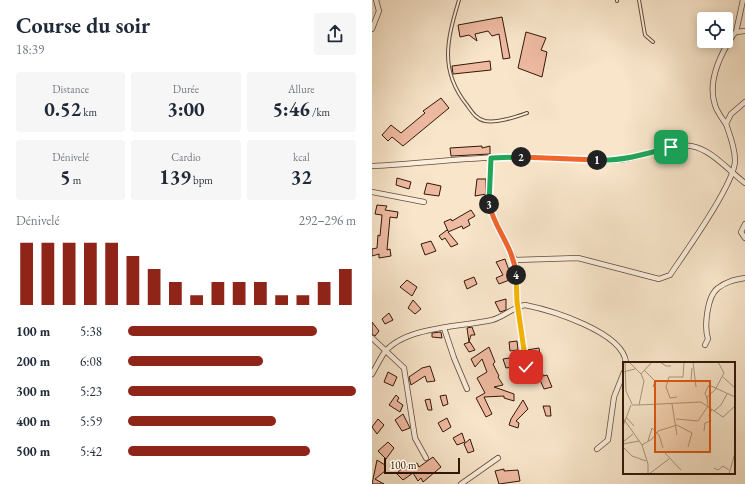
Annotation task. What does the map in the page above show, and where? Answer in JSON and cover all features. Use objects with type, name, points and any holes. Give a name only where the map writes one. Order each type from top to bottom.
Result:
[{"type":"street","points":[[372,29],[379,11],[376,0]]},
{"type":"street","points":[[515,260],[578,258],[659,279],[670,275],[722,195],[732,174],[735,160],[726,124],[715,106],[712,85],[717,68],[736,32],[743,0]]},
{"type":"street","points":[[736,32],[745,31]]},
{"type":"street","points":[[726,124],[731,114],[745,102]]},
{"type":"street","points":[[372,166],[522,156],[618,160],[640,156],[671,147],[690,146],[701,150],[712,157],[745,184]]},
{"type":"street","points":[[491,158],[489,187],[490,210],[515,260],[518,306],[526,367]]},
{"type":"street","points":[[372,192],[424,202]]},
{"type":"street","points":[[745,224],[741,232],[745,238]]},
{"type":"street","points":[[705,345],[708,339],[706,333],[706,318],[715,291],[729,281],[745,278]]},
{"type":"street","points":[[372,374],[385,352],[397,342],[408,336],[501,317],[518,306],[525,305],[578,320],[599,331],[621,350],[626,362]]},
{"type":"street","points":[[444,328],[454,358],[467,389]]},
{"type":"street","points":[[372,338],[385,352],[404,368],[415,438],[426,458]]},
{"type":"street","points":[[597,449],[608,440],[614,396],[623,374]]},
{"type":"street","points":[[461,484],[498,458]]},
{"type":"lane","points":[[459,0],[448,41],[447,59],[450,72],[462,99],[476,117],[485,121],[498,120],[527,113]]},
{"type":"lane","points":[[639,0],[645,35],[653,42]]},
{"type":"building","points":[[502,17],[510,58],[503,59],[499,34],[492,36],[488,31],[475,34],[477,41],[469,35],[460,37],[458,25]]},
{"type":"building","points":[[526,32],[546,38],[541,50],[547,52],[542,77],[518,68]]},
{"type":"building","points":[[490,61],[491,70],[453,74],[452,66]]},
{"type":"building","points":[[441,98],[449,108],[403,146],[392,137],[388,141],[382,135],[391,125],[401,133],[425,113],[423,111]]},
{"type":"building","points":[[482,146],[482,148],[490,146],[490,154],[451,156],[450,148]]},
{"type":"building","points":[[397,178],[411,182],[409,189],[396,185]]},
{"type":"building","points":[[477,179],[486,179],[486,194],[475,196]]},
{"type":"building","points":[[427,183],[441,186],[439,196],[424,194]]},
{"type":"building","points":[[377,205],[387,206],[385,210],[398,212],[397,218],[390,217],[387,250],[390,249],[391,256],[379,258],[379,254],[372,256],[372,249],[377,248],[378,235],[380,236],[382,215],[375,214]]},
{"type":"building","points":[[471,210],[475,216],[468,220],[470,225],[463,229],[462,226],[448,232],[458,244],[451,247],[445,238],[442,240],[439,236],[447,230],[448,231],[444,222],[451,219],[452,221]]},
{"type":"building","points":[[431,241],[436,251],[425,255],[421,244]]},
{"type":"building","points":[[505,259],[512,279],[499,284],[496,278],[503,275],[496,262]]},
{"type":"building","points":[[474,277],[477,284],[467,289],[464,281]]},
{"type":"building","points":[[407,280],[417,287],[412,296],[400,287]]},
{"type":"building","points":[[506,299],[506,310],[500,312],[495,302]]},
{"type":"building","points":[[413,300],[421,309],[415,314],[408,308]]},
{"type":"building","points":[[389,313],[393,320],[385,324],[382,319]]},
{"type":"building","points":[[372,322],[379,331],[375,336],[372,334]]},
{"type":"building","points":[[472,327],[475,335],[471,335],[469,342],[467,328]]},
{"type":"building","points":[[441,332],[442,338],[432,337],[432,333]]},
{"type":"building","points":[[517,341],[518,350],[510,351],[509,342]]},
{"type":"building","points":[[470,342],[475,350],[469,352],[464,344]]},
{"type":"building","points":[[489,347],[495,362],[493,364],[503,385],[494,387],[514,394],[514,401],[504,398],[504,396],[484,397],[492,414],[486,417],[476,398],[485,393],[477,378],[487,372],[482,359],[475,367],[471,359]]},
{"type":"building","points":[[539,348],[543,376],[547,375],[552,387],[544,389],[537,373],[532,375],[530,367],[532,367],[527,350]]},
{"type":"building","points":[[509,358],[512,367],[506,368],[503,359]]},
{"type":"building","points":[[430,366],[435,381],[427,382],[425,376],[411,385],[409,377],[422,368]]},
{"type":"building","points":[[388,372],[397,377],[393,386],[384,382]]},
{"type":"building","points":[[396,395],[399,398],[397,401],[403,405],[400,412],[389,405]]},
{"type":"building","points":[[446,395],[448,404],[443,406],[440,396]]},
{"type":"building","points":[[430,399],[432,410],[428,410],[425,400]]},
{"type":"building","points":[[523,400],[528,409],[516,421],[519,423],[518,428],[509,425],[511,419]]},
{"type":"building","points":[[543,406],[550,406],[551,416],[546,416]]},
{"type":"building","points":[[403,414],[410,428],[402,431],[395,420]]},
{"type":"building","points":[[447,418],[451,427],[443,432],[438,423]]},
{"type":"building","points":[[378,419],[384,425],[377,434],[372,427]]},
{"type":"building","points":[[462,433],[465,442],[457,445],[453,438]]},
{"type":"building","points":[[470,439],[474,451],[468,453],[464,444]]},
{"type":"building","points":[[388,442],[394,448],[386,459],[378,451]]},
{"type":"building","points":[[433,457],[441,467],[423,482],[421,478],[418,481],[413,473],[403,480],[397,474],[406,465],[407,467],[417,463],[419,467]]},
{"type":"building","points":[[377,460],[385,465],[385,471],[375,479],[384,484],[372,484]]},
{"type":"building","points":[[504,469],[504,471],[518,470],[520,481],[499,484],[495,471]]},
{"type":"route","points":[[526,367],[517,302],[515,260],[490,210],[489,187],[491,158],[522,156],[618,160],[640,156],[671,147]]}]
